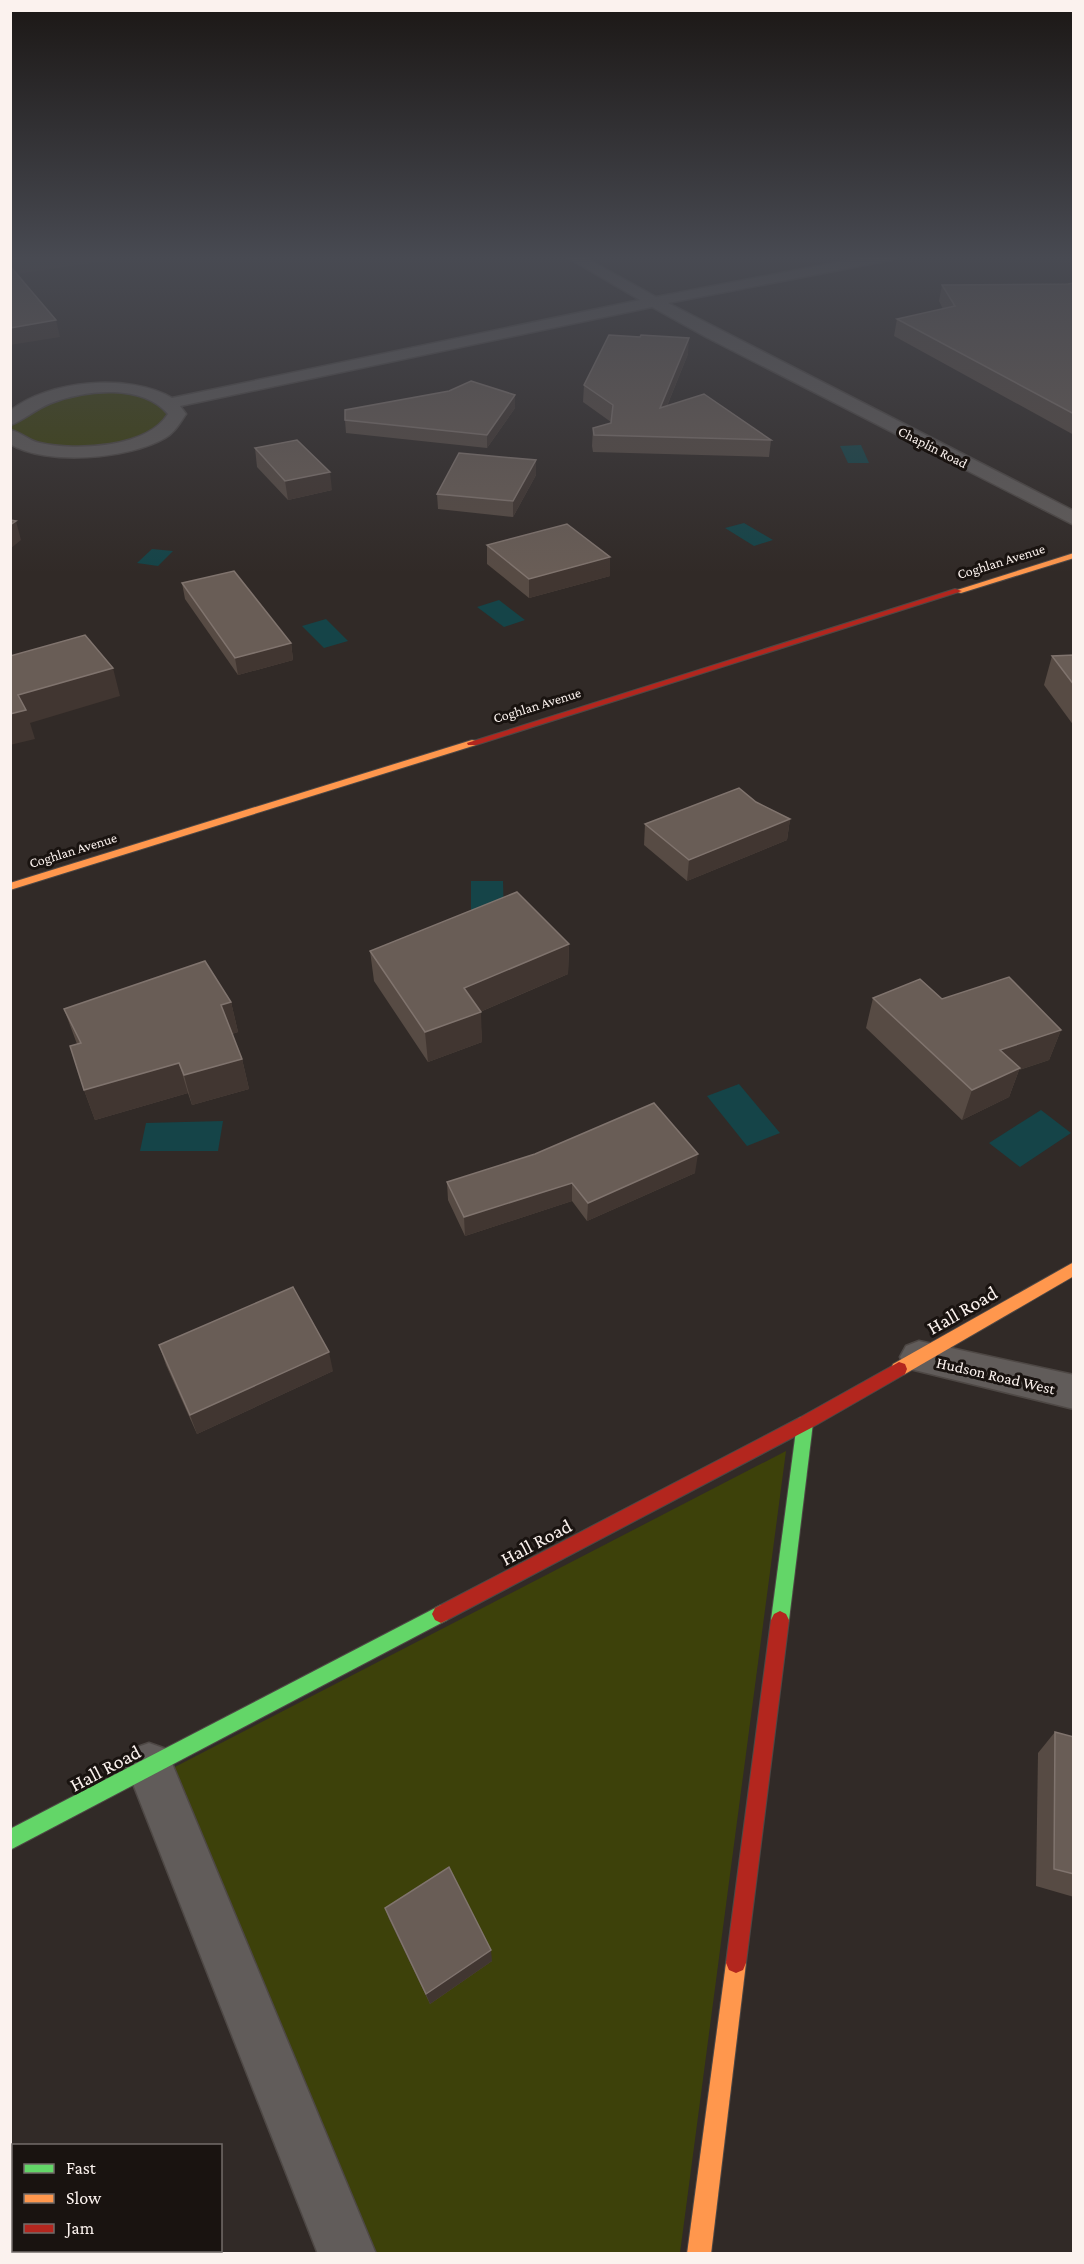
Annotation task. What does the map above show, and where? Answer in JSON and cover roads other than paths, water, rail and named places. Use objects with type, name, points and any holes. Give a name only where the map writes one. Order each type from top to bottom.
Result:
[{"type":"street","points":[[171,403],[368,362]]},
{"type":"street","name":"Chaplin Road","points":[[769,362],[1074,519]]},
{"type":"street","points":[[10,420],[18,411],[39,400],[67,392],[99,388],[129,389],[155,394],[171,403],[177,414],[169,427],[149,439],[120,448],[86,452],[53,452],[26,446],[10,435]]},
{"type":"street","name":"Coghlan Avenue","points":[[10,887],[1074,555]]},
{"type":"street","name":"Hall Road","points":[[10,1840],[805,1423],[1074,1268]]},
{"type":"street","name":"Hudson Road West","points":[[919,1357],[1074,1392]]},
{"type":"street","points":[[699,2253],[805,1423]]},
{"type":"street","points":[[149,1767],[347,2253]]},
{"type":"water","points":[[861,445],[869,463],[848,463],[840,446]]},
{"type":"water","points":[[744,523],[773,540],[754,546],[725,528]]},
{"type":"water","points":[[152,549],[173,551],[158,566],[137,563]]},
{"type":"water","points":[[499,600],[525,620],[504,627],[477,607]]},
{"type":"water","points":[[326,619],[348,641],[324,648],[302,626]]},
{"type":"water","points":[[471,881],[503,881],[504,921],[471,922]]},
{"type":"water","points":[[739,1084],[780,1133],[747,1146],[707,1096]]},
{"type":"water","points":[[1041,1110],[1071,1133],[1020,1167],[989,1143]]},
{"type":"water","points":[[223,1121],[218,1151],[140,1151],[146,1123]]}]
